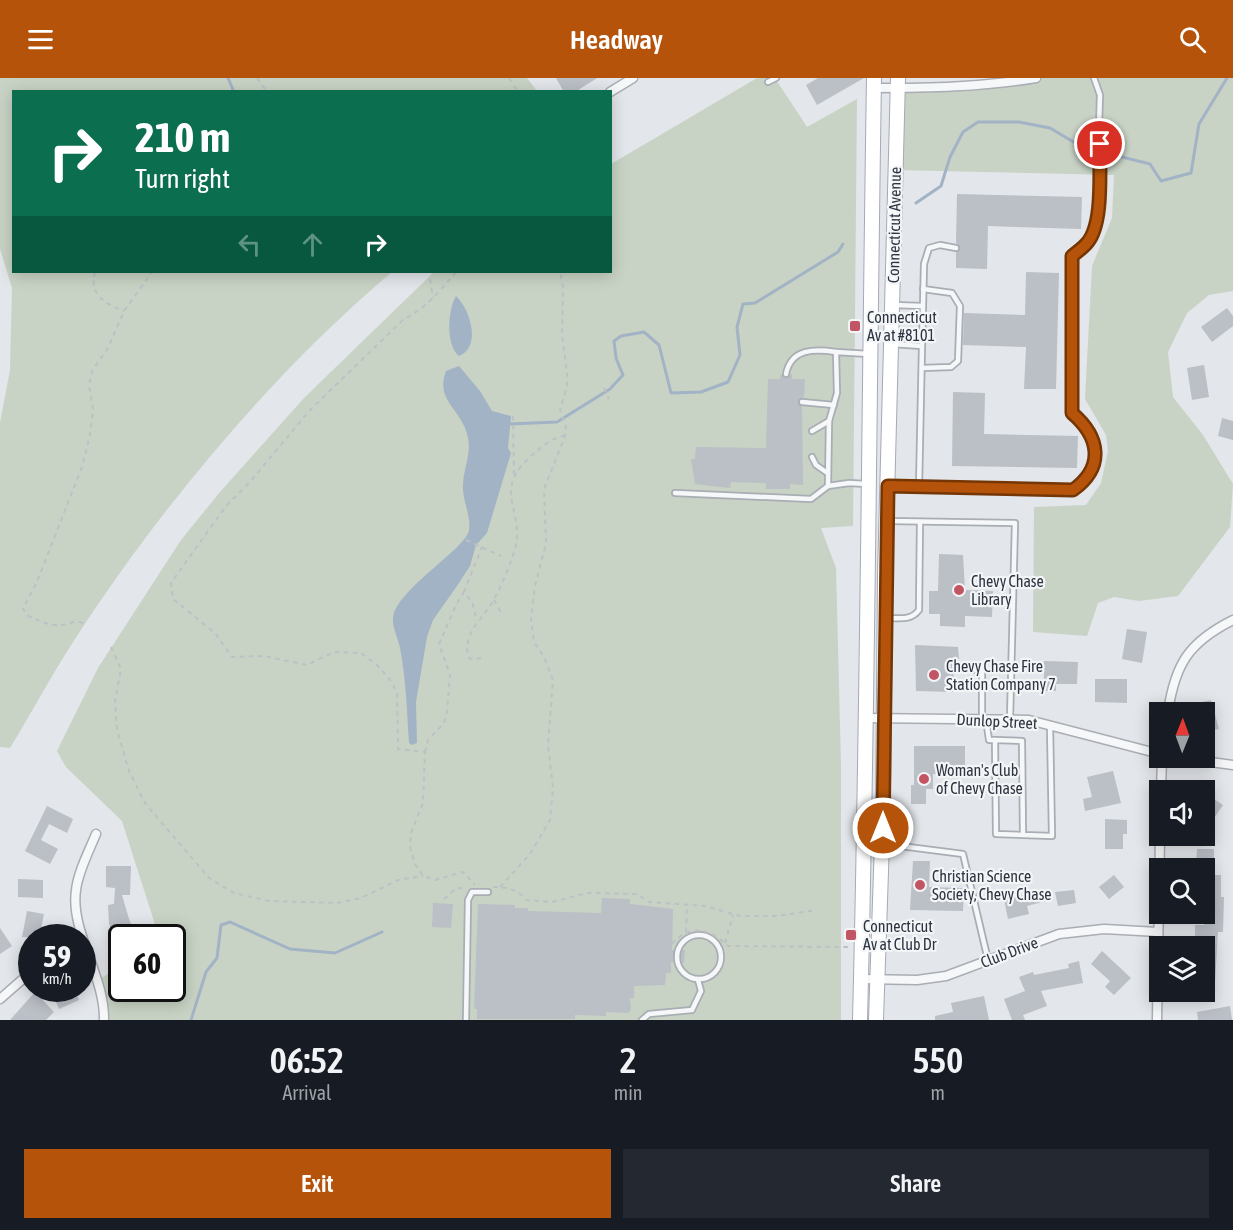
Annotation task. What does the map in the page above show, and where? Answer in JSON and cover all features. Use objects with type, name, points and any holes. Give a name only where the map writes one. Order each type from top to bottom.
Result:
[{"type":"main road","name":"Connecticut Avenue","points":[[860,1020],[867,718],[867,484],[874,83]]},
{"type":"main road","name":"Connecticut Avenue","points":[[876,1020],[882,844],[884,617],[898,83]]},
{"type":"street","points":[[612,91],[633,78]]},
{"type":"street","points":[[874,83],[898,83],[938,88],[1004,84],[1036,78]]},
{"type":"street","points":[[1169,702],[1172,685],[1182,661],[1211,631],[1233,620]]},
{"type":"street","name":"Dunlop Street","points":[[867,718],[1010,719],[1050,725],[1149,753]]},
{"type":"street","points":[[1215,763],[1233,765]]},
{"type":"street","points":[[79,924],[76,913],[76,890],[96,834]]},
{"type":"street","points":[[1157,1020],[1160,846]]},
{"type":"street","name":"Club Drive","points":[[861,979],[917,980],[946,976],[1059,934],[1104,929],[1158,932]]},
{"type":"street","points":[[96,977],[102,994],[104,1020]]},
{"type":"street","points":[[0,999],[18,983]]},
{"type":"lane","points":[[768,82],[776,78]]},
{"type":"lane","points":[[938,78],[938,88]]},
{"type":"lane","points":[[888,486],[1073,490],[1087,480],[1095,464],[1095,449],[1089,431],[1072,413],[1072,256],[1088,243],[1094,230],[1099,181],[1100,95],[1094,78]]},
{"type":"lane","points":[[920,487],[924,264],[929,249],[940,245],[956,248]]},
{"type":"lane","points":[[922,368],[951,367],[958,361],[960,306],[952,293],[923,289]]},
{"type":"lane","points":[[893,305],[923,306]]},
{"type":"lane","points":[[892,344],[922,346]]},
{"type":"lane","points":[[786,374],[790,363],[799,353],[821,350],[869,354]]},
{"type":"lane","points":[[828,486],[826,472],[829,421],[837,393],[836,352]]},
{"type":"lane","points":[[802,402],[834,405]]},
{"type":"lane","points":[[812,431],[829,421]]},
{"type":"lane","points":[[812,457],[816,465],[826,472]]},
{"type":"lane","points":[[675,494],[812,499],[828,486],[849,483],[867,484]]},
{"type":"lane","points":[[887,521],[1015,523],[1010,719]]},
{"type":"lane","points":[[884,617],[908,618],[915,616],[919,610],[920,522]]},
{"type":"lane","points":[[867,667],[883,668]]},
{"type":"lane","points":[[963,668],[982,671],[984,719],[989,740],[1022,741],[1023,835]]},
{"type":"lane","points":[[995,740],[996,834],[1052,836],[1050,725]]},
{"type":"lane","points":[[882,844],[963,854],[988,960]]},
{"type":"lane","points":[[466,1020],[468,900],[472,892],[488,890]]},
{"type":"lane","points":[[705,935],[720,947],[722,959],[714,975],[698,980],[690,978],[679,967],[677,951],[687,938],[705,935]]},
{"type":"lane","points":[[642,1020],[650,1014],[692,1010],[701,991],[698,980]]},
{"type":"path","points":[[96,273],[93,280],[97,296],[107,304],[123,311]]},
{"type":"path","points":[[83,623],[76,621],[64,626],[52,627],[26,615],[23,608],[36,584],[82,467],[93,409],[89,386],[92,371],[108,348],[123,311],[151,273]]},
{"type":"path","points":[[425,752],[398,749],[397,693],[377,664],[361,653],[334,652],[307,664],[264,656],[232,657],[215,633],[173,599],[170,591],[171,583],[226,506],[310,410],[404,319],[418,312],[433,298],[455,273]]},
{"type":"path","points":[[500,887],[530,854],[550,820],[553,788],[548,745],[553,680],[544,657],[534,642],[531,618],[535,585],[546,543],[544,489],[565,436],[566,427],[561,413],[567,373],[562,335],[563,286],[560,273]]},
{"type":"path","points":[[429,279],[433,298]]},
{"type":"path","points":[[604,388],[609,399]]},
{"type":"path","points":[[481,658],[473,660],[468,657],[466,648],[469,634],[494,600],[514,552],[518,536],[509,492],[516,458],[513,416]]},
{"type":"path","points":[[514,476],[536,452],[558,436],[565,436]]},
{"type":"path","points":[[466,540],[501,556]]},
{"type":"path","points":[[423,876],[415,864],[410,847],[413,822],[423,803],[425,752],[428,740],[444,723],[447,712],[450,675],[439,644],[482,548]]},
{"type":"path","points":[[464,592],[472,602],[477,621]]},
{"type":"path","points":[[494,600],[502,614]]},
{"type":"path","points":[[111,647],[121,669],[115,702],[117,730],[129,771],[145,803],[209,878],[234,893],[270,901],[337,903],[361,898],[398,880],[423,876],[435,880],[463,872],[477,887],[455,889],[444,899]]},
{"type":"path","points":[[488,890],[500,887],[520,893],[527,900],[552,902],[587,893],[637,894],[649,902],[688,904],[733,915],[777,916],[816,910]]},
{"type":"path","points":[[686,932],[688,904]]},
{"type":"path","points":[[725,943],[733,915]]},
{"type":"path","points":[[672,944],[686,932],[708,931],[728,946],[848,947]]},
{"type":"green space","points":[[0,78],[527,78],[536,90],[12,90],[12,273],[391,273],[304,353],[262,397],[181,492],[143,541],[75,639],[10,748],[0,747],[0,423],[10,370],[12,288],[0,249]]},
{"type":"green space","points":[[757,78],[775,78],[807,127],[857,99],[853,526],[821,528],[836,568],[841,765],[841,1020],[104,1020],[98,980],[108,974],[108,1002],[186,1002],[186,924],[155,924],[122,821],[66,767],[57,751],[98,668],[181,540],[220,492],[304,398],[433,273],[612,273],[612,163]]},
{"type":"green space","points":[[1036,78],[1233,78],[1233,291],[1209,295],[1187,313],[1168,352],[1173,397],[1203,435],[1233,484],[1230,527],[1178,596],[1139,601],[1114,597],[1098,603],[1087,636],[1033,632],[1034,507],[1086,505],[1101,483],[1108,451],[1106,435],[1085,399],[1092,266],[1112,218],[1114,175],[894,170],[898,88]]},
{"type":"water","points":[[456,296],[466,310],[472,336],[470,345],[459,356],[452,344],[449,327],[451,309]]},
{"type":"water","points":[[459,366],[480,391],[492,411],[511,416],[508,448],[511,453],[487,533],[476,545],[470,566],[433,620],[427,637],[416,702],[417,743],[412,745],[409,743],[404,672],[393,617],[400,602],[458,546],[469,530],[463,490],[468,437],[443,388],[446,371]]},
{"type":"building","points":[[556,78],[597,78],[578,90],[563,90]]},
{"type":"building","points":[[818,78],[864,78],[817,105],[806,85]]},
{"type":"building","points":[[957,194],[1082,197],[1081,229],[988,226],[987,269],[956,268],[956,252],[960,248],[956,243]]},
{"type":"building","points":[[1026,272],[1059,273],[1056,389],[1024,389],[1026,347],[963,345],[964,313],[1025,315]]},
{"type":"building","points":[[1227,308],[1233,316],[1233,326],[1212,342],[1201,327]]},
{"type":"building","points":[[1204,365],[1209,397],[1192,400],[1187,368]]},
{"type":"building","points":[[780,374],[785,378],[792,374],[792,379],[805,379],[804,397],[798,402],[802,406],[803,485],[790,484],[790,489],[766,489],[766,483],[731,482],[730,488],[695,484],[691,459],[695,459],[696,447],[766,448],[768,379],[780,379]]},
{"type":"building","points":[[953,392],[985,393],[984,434],[1078,436],[1077,468],[952,466]]},
{"type":"building","points":[[1222,418],[1233,421],[1233,440],[1218,436]]},
{"type":"building","name":"Chevy Chase Library","points":[[939,554],[963,555],[965,590],[993,591],[992,617],[965,616],[965,627],[940,626],[940,614],[929,614],[929,591],[938,591]]},
{"type":"building","points":[[1127,629],[1147,632],[1142,663],[1122,659]]},
{"type":"building","name":"Chevy Chase Fire Station Company 7","points":[[915,645],[958,647],[959,659],[954,659],[953,692],[916,691]]},
{"type":"building","points":[[1044,661],[1078,662],[1077,684],[1056,684],[1056,691],[1044,691]]},
{"type":"building","points":[[1095,679],[1127,679],[1127,703],[1095,702]]},
{"type":"building","points":[[1215,714],[1219,729],[1215,730]]},
{"type":"building","name":"Woman's Club of Chevy Chase","points":[[914,746],[965,746],[965,774],[933,774],[933,789],[926,789],[926,804],[911,804],[911,785],[914,785]]},
{"type":"building","points":[[1113,771],[1121,803],[1085,811],[1083,799],[1092,797],[1087,777]]},
{"type":"building","points":[[1215,800],[1223,805],[1215,817]]},
{"type":"building","points":[[47,806],[73,819],[67,833],[49,824],[41,840],[58,849],[50,864],[25,851]]},
{"type":"building","points":[[1105,819],[1127,820],[1127,834],[1123,834],[1123,849],[1105,849]]},
{"type":"building","points":[[1197,849],[1214,849],[1214,858],[1197,858]]},
{"type":"building","name":"Christian Science Society, Chevy Chase","points":[[913,861],[930,861],[929,887],[964,888],[963,911],[910,910]]},
{"type":"building","points":[[106,866],[131,866],[130,895],[122,895],[131,924],[109,924],[108,905],[114,904],[115,888],[106,887]]},
{"type":"building","points":[[1114,875],[1124,887],[1109,899],[1099,887]]},
{"type":"building","points":[[1215,875],[1221,875],[1221,897],[1224,897],[1223,932],[1218,932],[1215,983],[1215,936],[1195,936],[1195,925],[1215,924]]},
{"type":"building","points":[[18,879],[43,880],[43,898],[18,897]]},
{"type":"building","points":[[1049,890],[1050,900],[1027,906],[1029,914],[1008,919],[1004,899]]},
{"type":"building","points":[[1074,890],[1076,903],[1058,906],[1055,892]]},
{"type":"building","points":[[602,898],[630,899],[630,904],[673,909],[672,950],[685,950],[684,963],[671,962],[671,973],[666,973],[665,985],[634,986],[634,998],[630,998],[631,1010],[628,1013],[606,1012],[606,1016],[575,1015],[575,1019],[477,1019],[477,1009],[474,1009],[478,904],[515,905],[515,908],[528,908],[528,911],[601,913]]},
{"type":"building","points":[[433,903],[453,904],[451,928],[432,927]]},
{"type":"building","points":[[27,911],[44,914],[42,924],[24,924]]},
{"type":"building","points":[[0,928],[12,946],[0,954]]},
{"type":"building","points":[[1102,951],[1131,978],[1114,995],[1105,987],[1110,981],[1091,964]]},
{"type":"building","points":[[1079,961],[1083,983],[1041,991],[1047,1006],[1023,1015],[1025,1020],[1012,1020],[1004,999],[1025,991],[1019,977],[1033,972],[1034,975],[1069,968],[1068,964]]},
{"type":"building","points":[[984,996],[989,1020],[935,1020],[935,1016],[953,1012],[951,1003]]},
{"type":"building","points":[[26,1002],[44,1002],[54,1012],[46,1020],[10,1020]]},
{"type":"building","points":[[56,1002],[75,1002],[59,1009]]},
{"type":"building","points":[[1230,1006],[1232,1020],[1198,1020],[1197,1012]]},
{"type":"waterway","points":[[228,78],[233,90]]},
{"type":"waterway","points":[[916,203],[941,186],[950,157],[963,132],[978,122],[1019,122],[1050,128],[1082,147],[1150,164],[1161,181],[1191,173],[1199,124],[1227,78]]},
{"type":"waterway","points":[[509,424],[557,422],[610,389],[623,375],[616,358],[614,341],[621,336],[644,332],[659,345],[671,393],[701,392],[728,382],[740,355],[737,327],[743,304],[755,303],[838,252],[843,244]]},
{"type":"waterway","points":[[191,1020],[206,972],[217,958],[221,925],[230,922],[290,949],[335,953],[382,932]]},
{"type":"place","name":"Connecticut Av at #8101","points":[[855,326]]},
{"type":"place","name":"Chevy Chase Library","points":[[959,590]]},
{"type":"place","name":"Chevy Chase Fire Station Company 7","points":[[934,675]]},
{"type":"place","name":"Woman's Club of Chevy Chase","points":[[924,779]]},
{"type":"place","name":"Christian Science Society, Chevy Chase","points":[[920,885]]},
{"type":"place","name":"Connecticut Av at Club Dr","points":[[851,935]]},
{"type":"route","points":[[883,828],[882,718],[888,486],[1073,490],[1087,480],[1095,464],[1095,449],[1089,431],[1072,413],[1072,256],[1088,243],[1094,230],[1100,144]]}]
